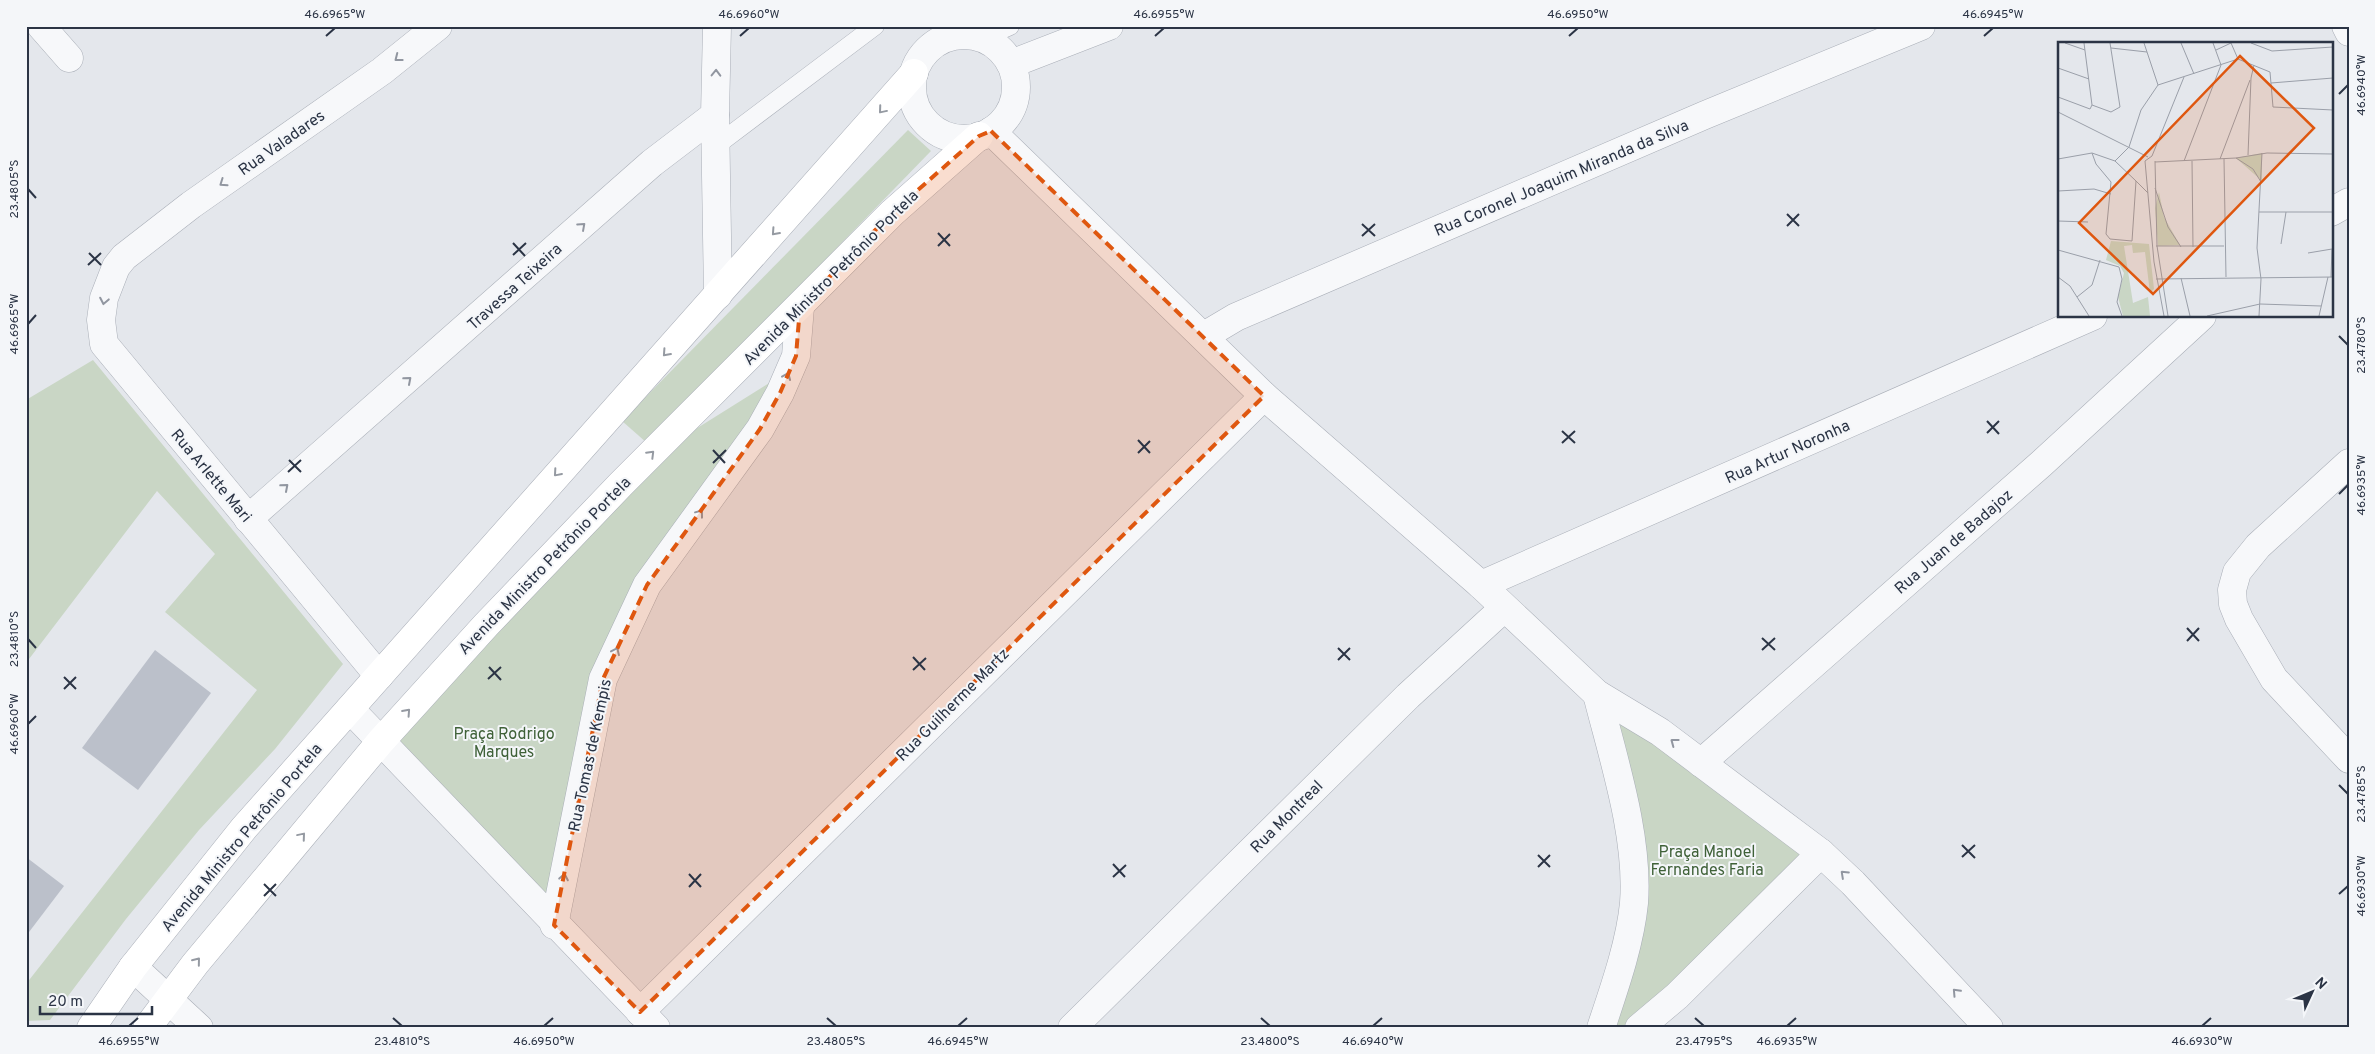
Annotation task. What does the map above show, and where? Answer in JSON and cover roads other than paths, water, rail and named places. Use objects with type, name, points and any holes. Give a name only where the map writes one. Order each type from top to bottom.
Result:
[{"type":"street","points":[[41,26],[69,58]]},
{"type":"street","points":[[717,26],[715,115],[718,295]]},
{"type":"street","points":[[1011,64],[1109,26]]},
{"type":"street","name":"Rua Coronel Joaquim Miranda da Silva","points":[[1204,336],[1236,317],[1705,115],[1922,26]]},
{"type":"street","points":[[2346,26],[2349,32]]},
{"type":"street","name":"Rua Valadares","points":[[124,257],[191,205],[382,71],[437,27]]},
{"type":"street","points":[[941,34],[951,36],[979,34],[1002,52],[1011,64],[1015,80],[1015,94],[1011,108],[1002,121],[985,134],[961,138],[948,136],[928,124],[919,113],[914,101],[912,87],[914,73],[927,50],[941,34]]},
{"type":"street","name":"Avenida Ministro Petrônio Portela","points":[[91,1028],[133,968],[244,828],[565,463],[718,295],[914,73]]},
{"type":"street","points":[[1011,108],[1020,135],[1024,165]]},
{"type":"street","name":"Travessa Teixeira","points":[[248,519],[652,163],[715,115]]},
{"type":"street","points":[[985,134],[1024,165],[1204,336],[1264,396],[1481,585],[1597,694],[1660,732],[1821,853],[1853,883],[1989,1028]]},
{"type":"street","name":"Avenida Ministro Petrônio Portela","points":[[147,1028],[168,998],[381,741],[486,625],[621,484],[892,213],[985,134]]},
{"type":"street","points":[[2332,211],[2349,202]]},
{"type":"street","name":"Rua Arlette Mari","points":[[124,257],[116,267],[104,298],[101,320],[104,344],[379,676]]},
{"type":"street","name":"Rua Tomas de Kempis","points":[[554,925],[603,679],[647,585],[760,429],[780,393],[796,356],[800,307]]},
{"type":"street","name":"Rua Artur Noronha","points":[[1481,585],[2088,318]]},
{"type":"street","name":"Rua Juan de Badajoz","points":[[1701,763],[2041,464],[2200,318]]},
{"type":"street","name":"Rua Guilherme Martz","points":[[648,1020],[1264,396]]},
{"type":"street","points":[[2349,463],[2258,546],[2237,572],[2232,590],[2233,604],[2238,620],[2274,679],[2349,758]]},
{"type":"street","name":"Rua Montreal","points":[[1072,1028],[1408,696],[1504,608]]},
{"type":"street","points":[[1597,694],[1631,838],[1634,903],[1622,958],[1601,1028]]},
{"type":"street","points":[[350,709],[554,925],[648,1020]]},
{"type":"street","points":[[1639,1028],[1677,996],[1821,853]]},
{"type":"street","points":[[133,968],[199,1028]]},
{"type":"lane","points":[[716,145],[875,26]]},
{"type":"lane","points":[[979,34],[1010,26]]},
{"type":"park label","name":"Praça Rodrigo Marques","points":[[504,742]]},
{"type":"park label","name":"Praça Manoel Fernandes Faria","points":[[1707,860]]}]
